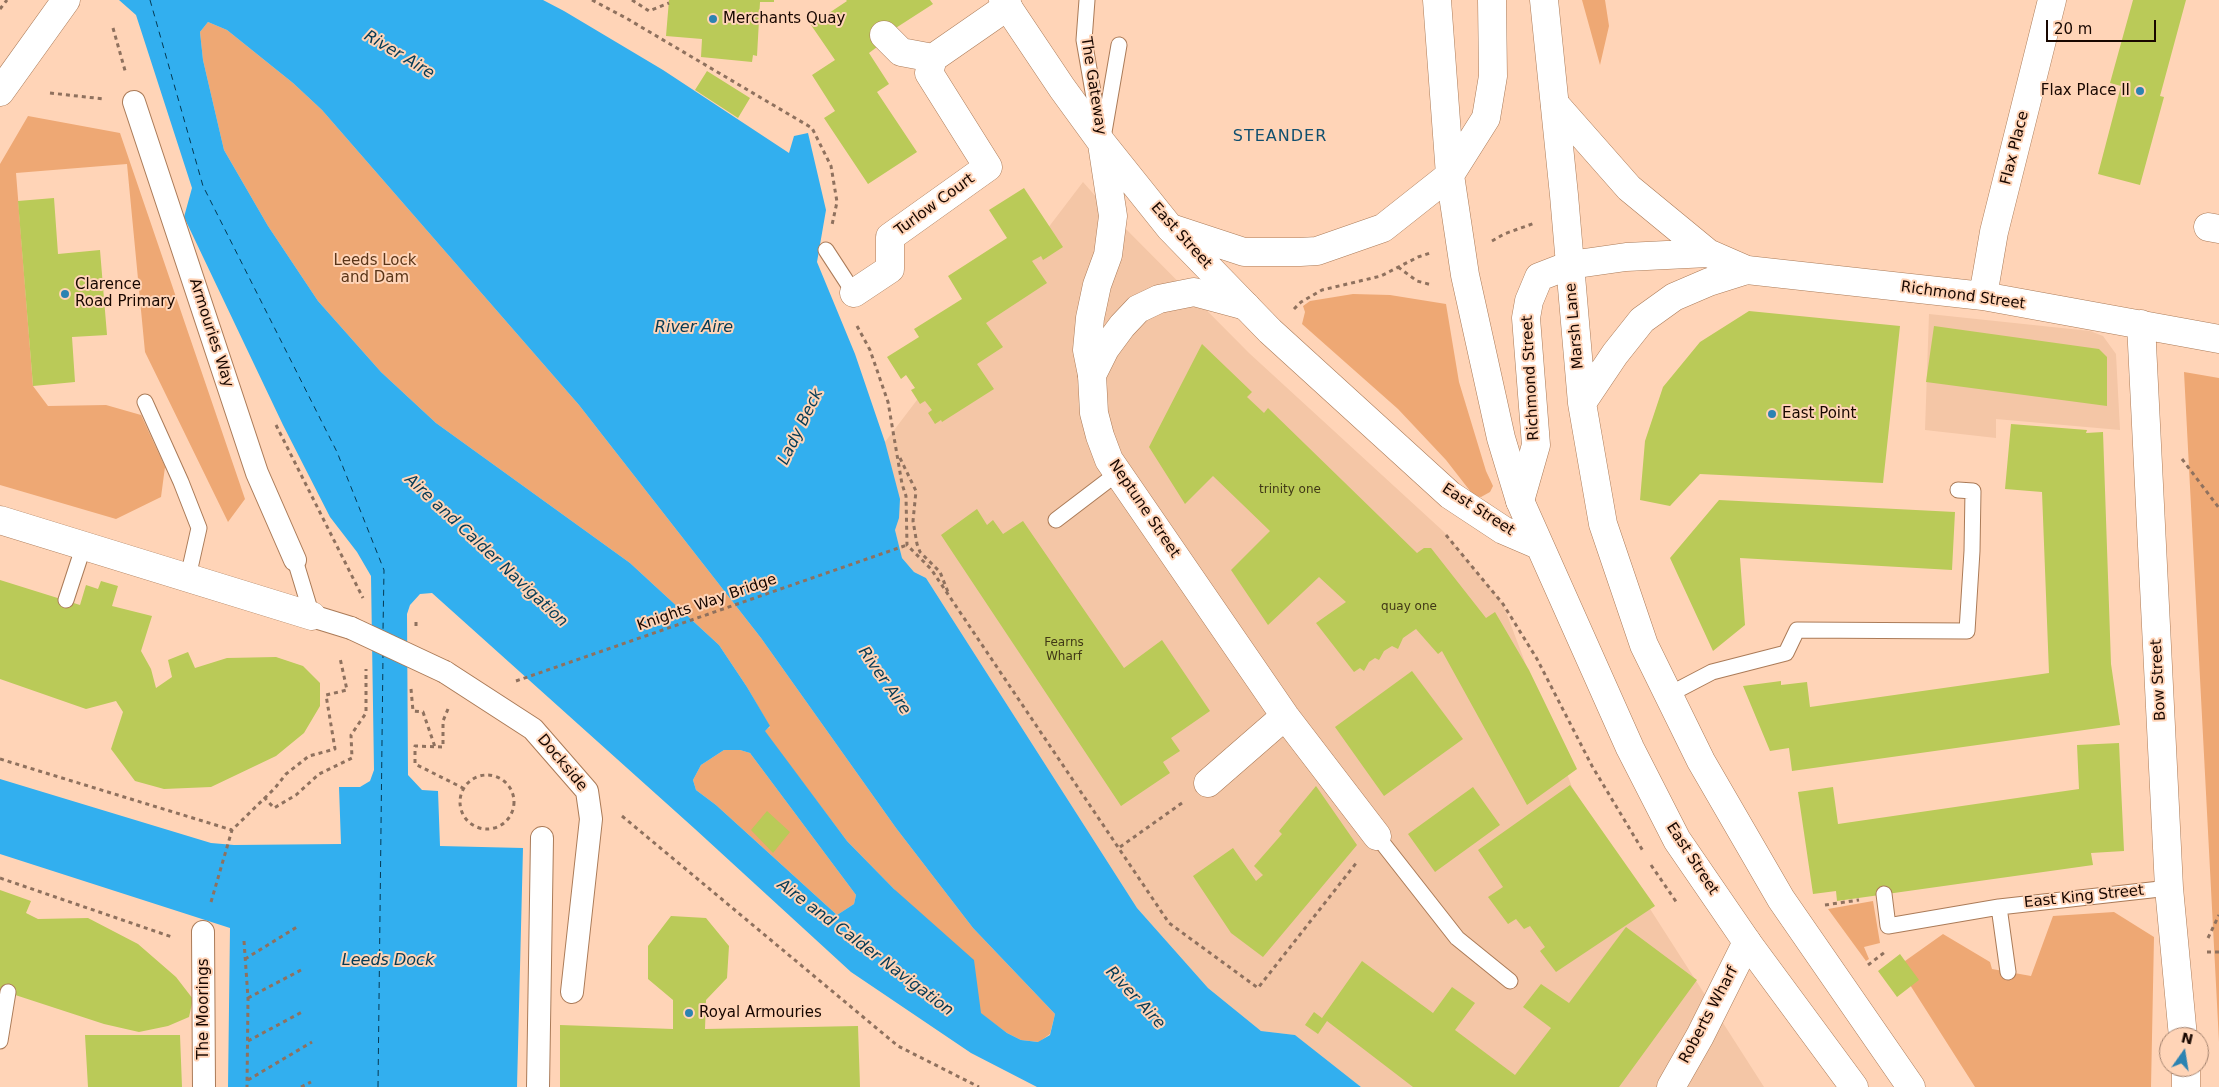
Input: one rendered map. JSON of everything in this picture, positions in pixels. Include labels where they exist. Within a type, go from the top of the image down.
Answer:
[{"type":"main road","points":[[1437,0],[1450,176],[1467,284],[1501,438],[1520,501],[1538,545]]},
{"type":"main road","points":[[1170,228],[1244,252],[1317,251],[1383,228],[1450,176],[1486,118],[1493,76],[1492,0]]},
{"type":"main road","name":"Marsh Lane","points":[[1544,0],[1582,403],[1603,524],[1644,645],[1668,694]]},
{"type":"main road","name":"Flax Place","points":[[1983,296],[1994,232],[2052,0]]},
{"type":"main road","name":"East Street","points":[[1005,3],[1062,88],[1102,143],[1170,228],[1246,306],[1290,350],[1450,495],[1503,530],[1538,545],[1630,748],[1677,840],[1747,942],[1854,1087]]},
{"type":"main road","points":[[884,35],[901,52],[933,58],[1005,3]]},
{"type":"main road","points":[[0,62],[58,10]]},
{"type":"main road","points":[[0,92],[58,10]]},
{"type":"main road","name":"Turlow Court","points":[[854,293],[890,269],[890,237],[988,166],[929,73],[933,58]]},
{"type":"main road","name":"Richmond Street","points":[[1555,104],[1629,188],[1708,253],[1747,270],[1983,296],[2219,339]]},
{"type":"main road","points":[[1092,375],[1087,350],[1090,318],[1097,285],[1108,255],[1113,216],[1102,143]]},
{"type":"main road","name":"Richmond Street","points":[[1520,501],[1536,445],[1526,318],[1529,301],[1538,277],[1570,265],[1626,257],[1708,253]]},
{"type":"main road","points":[[1582,403],[1615,354],[1642,320],[1674,297],[1709,282],[1747,270]]},
{"type":"main road","name":"Neptune Street","points":[[1246,306],[1194,292],[1158,299],[1138,309],[1122,326],[1105,349],[1092,375],[1094,413],[1100,436],[1110,460],[1285,716],[1378,836]]},
{"type":"main road","name":"Bow Street","points":[[2141,324],[2169,888],[2182,1027]]},
{"type":"main road","points":[[0,520],[312,616]]},
{"type":"main road","points":[[1668,694],[1701,761],[1781,898],[1911,1087]]},
{"type":"main road","points":[[1208,783],[1285,716]]},
{"type":"main road","name":"Roberts Wharf","points":[[1670,1087],[1700,1036],[1747,942]]},
{"type":"street","name":"Armouries Way","points":[[134,102],[257,473],[295,560]]},
{"type":"street","name":"Dockside","points":[[312,616],[351,628],[445,672],[533,729],[587,791],[591,819],[572,992]]},
{"type":"street","points":[[538,1087],[542,838]]},
{"type":"street","name":"The Moorings","points":[[203,932],[204,1087]]},
{"type":"lane","name":"The Gateway","points":[[1087,0],[1084,40],[1102,143]]},
{"type":"lane","points":[[1102,143],[1119,45]]},
{"type":"lane","points":[[826,250],[854,293]]},
{"type":"lane","points":[[145,402],[181,482],[199,528],[188,577]]},
{"type":"lane","points":[[1056,520],[1119,472]]},
{"type":"lane","points":[[1668,694],[1712,672],[1786,653],[1797,630],[1967,631],[1972,551],[1973,491],[1958,490]]},
{"type":"lane","points":[[66,600],[84,545]]},
{"type":"lane","points":[[295,560],[312,616]]},
{"type":"lane","points":[[1378,836],[1457,938],[1510,981]]},
{"type":"lane","name":"East King Street","points":[[1888,926],[1999,906],[2169,888]]},
{"type":"lane","points":[[1884,895],[1888,926]]},
{"type":"lane","points":[[1999,906],[2008,972]]},
{"type":"lane","points":[[0,1040],[8,992]]},
{"type":"path","points":[[0,9],[7,0]]},
{"type":"path","points":[[592,0],[626,18],[812,128],[831,166],[838,202],[826,250]]},
{"type":"path","points":[[632,0],[648,11],[669,3]]},
{"type":"path","points":[[50,92],[134,102],[113,28]]},
{"type":"path","points":[[1490,243],[1504,234],[1540,221]]},
{"type":"path","points":[[1305,300],[1322,290],[1382,276],[1418,257],[1431,253]]},
{"type":"path","points":[[856,324],[870,350],[888,402],[902,484],[906,496],[907,545],[931,569],[1120,847],[1169,923],[1258,988],[1378,836]]},
{"type":"path","points":[[272,417],[364,600]]},
{"type":"path","points":[[898,456],[916,491],[913,521],[917,544],[920,552],[934,563],[940,572],[952,602]]},
{"type":"path","points":[[1443,531],[1508,612],[1537,659],[1592,766],[1662,883],[1679,906]]},
{"type":"path","name":"Knights Way Bridge","points":[[513,682],[907,545]]},
{"type":"path","points":[[203,932],[232,830],[275,788],[286,774],[309,756],[335,749],[326,695],[347,690],[339,652]]},
{"type":"path","points":[[264,797],[274,808],[296,795],[319,774],[352,758],[351,735],[366,713],[365,664]]},
{"type":"path","points":[[411,692],[413,711],[423,712],[435,747]]},
{"type":"path","points":[[443,721],[444,747],[414,746],[415,764],[463,788]]},
{"type":"path","points":[[0,760],[232,830]]},
{"type":"path","points":[[477,776],[494,776],[502,779],[513,793],[514,802],[508,820],[501,826],[492,829],[474,827],[466,821],[461,813],[460,796],[463,788],[477,776]]},
{"type":"path","points":[[1120,847],[1208,783]]},
{"type":"path","points":[[587,791],[625,818],[898,1046],[980,1087]]},
{"type":"path","points":[[0,878],[172,937],[190,953],[204,976]]},
{"type":"path","points":[[1781,898],[1824,905],[1884,895]]},
{"type":"path","points":[[2204,945],[2219,915]]},
{"type":"path","points":[[1842,986],[1893,946],[1888,926]]},
{"type":"path","points":[[244,959],[297,927]]},
{"type":"path","points":[[244,941],[248,998],[248,1087]]},
{"type":"path","points":[[248,998],[301,970]]},
{"type":"path","points":[[248,1042],[302,1012]]},
{"type":"path","points":[[248,1080],[312,1042]]},
{"type":"path","points":[[301,1087],[311,1082]]},
{"type":"shaded area","points":[[1083,182],[1113,216],[1249,353],[1443,531],[1503,604],[1572,787],[1764,1087],[1361,1087],[1295,1035],[1261,1031],[1208,988],[1137,908],[926,578],[914,572],[902,558],[895,530],[885,442]]},
{"type":"shaded area","points":[[1929,314],[2090,331],[2103,336],[2116,354],[2120,430],[1996,419],[1996,438],[1925,430]]},
{"type":"green space","points":[[1582,0],[1605,0],[1609,26],[1600,65]]},
{"type":"green space","name":"Leeds Lock and Dam","points":[[208,22],[227,30],[293,83],[322,110],[579,405],[761,638],[896,828],[973,928],[1055,1014],[1050,1034],[1039,1042],[1021,1040],[1007,1033],[980,1013],[978,997],[894,889],[847,841],[764,731],[770,727],[747,687],[719,645],[630,563],[436,423],[381,372],[318,301],[268,226],[224,150],[203,60],[200,32]]},
{"type":"green space","points":[[28,116],[120,133],[245,499],[228,522],[145,352],[127,164],[16,173],[33,386],[48,406],[106,405],[141,415],[165,467],[161,497],[116,519],[0,485],[0,164]]},
{"type":"green space","points":[[1353,294],[1390,295],[1446,304],[1459,382],[1486,471],[1493,486],[1490,492],[1481,497],[1474,496],[1446,460],[1398,409],[1302,324],[1305,312],[1303,306],[1310,301]]},
{"type":"green space","points":[[2184,372],[2219,378],[2219,1042]]},
{"type":"green space","points":[[724,750],[740,750],[750,753],[856,895],[854,904],[837,915],[716,805],[696,790],[693,780],[701,765]]},
{"type":"green space","points":[[1873,901],[1880,943],[1864,947],[1869,959],[1866,961],[1828,909]]},
{"type":"green space","points":[[2114,912],[2154,937],[2151,1087],[1975,1087],[1898,966],[1943,934],[1990,962],[1992,969],[2031,976],[2053,916]]},
{"type":"water","points":[[119,0],[543,0],[663,70],[789,153],[794,136],[808,133],[826,210],[817,262],[855,354],[885,442],[900,499],[899,518],[895,530],[902,558],[914,572],[926,578],[1137,908],[1208,988],[1261,1031],[1295,1035],[1361,1087],[1037,1087],[971,1053],[851,972],[432,593],[420,594],[410,605],[407,614],[408,775],[422,790],[438,791],[440,846],[523,848],[517,1087],[228,1087],[230,928],[0,854],[0,779],[211,843],[234,845],[341,844],[339,787],[360,787],[370,781],[374,770],[371,576],[357,552],[330,517],[283,425],[184,217],[192,188],[136,15]],"holes":[[[208,22],[227,30],[293,83],[322,110],[579,405],[761,638],[896,828],[973,928],[1055,1014],[1050,1035],[1038,1042],[1021,1040],[1007,1033],[981,1013],[974,960],[894,889],[847,841],[765,731],[770,726],[719,645],[630,563],[436,423],[381,372],[318,301],[268,226],[224,150],[203,60],[200,32]],[[724,750],[740,750],[750,753],[856,895],[854,904],[837,915],[716,805],[696,790],[693,780],[701,765]]]},
{"type":"building","name":"Merchants Quay","points":[[669,0],[774,0],[774,2],[760,2],[757,56],[753,55],[752,62],[701,57],[702,39],[666,36]]},
{"type":"building","points":[[846,0],[930,0],[933,4],[874,42],[877,47],[869,53],[889,84],[877,92],[917,152],[868,184],[824,118],[835,111],[812,75],[835,60],[811,25]]},
{"type":"building","name":"Flax Place II","points":[[2133,0],[2186,0],[2160,96],[2164,97],[2140,185],[2098,174],[2121,86],[2110,83]]},
{"type":"building","points":[[707,71],[750,98],[738,118],[695,90]]},
{"type":"building","points":[[1024,188],[1063,247],[1043,260],[1041,256],[1032,261],[1047,283],[986,323],[1003,347],[977,364],[994,389],[942,422],[941,420],[935,424],[928,413],[932,410],[925,401],[920,404],[911,390],[915,388],[906,375],[901,379],[887,357],[919,337],[914,329],[962,299],[948,276],[1007,238],[989,210]]},
{"type":"building","name":"Clarence Road Primary","points":[[54,198],[58,254],[100,250],[107,335],[72,337],[75,382],[33,386],[18,201]]},
{"type":"building","name":"East Point","points":[[1749,311],[1900,326],[1883,483],[1700,474],[1670,506],[1640,500],[1645,441],[1663,387],[1700,342]]},
{"type":"building","points":[[1934,326],[2099,349],[2107,357],[2107,406],[1926,382]]},
{"type":"building","points":[[1202,344],[1252,392],[1247,397],[1264,413],[1268,408],[1417,553],[1424,548],[1431,548],[1486,618],[1495,612],[1529,670],[1577,769],[1527,805],[1442,651],[1438,654],[1416,629],[1403,638],[1398,649],[1392,646],[1384,651],[1379,660],[1375,658],[1369,662],[1364,671],[1360,668],[1354,672],[1316,623],[1346,602],[1319,577],[1268,625],[1231,570],[1270,531],[1213,476],[1185,504],[1149,447]]},
{"type":"building","points":[[2011,424],[2087,430],[2086,433],[2103,432],[2111,664],[2120,725],[1792,771],[1789,748],[1770,751],[1743,686],[1781,681],[1781,685],[1807,682],[1810,707],[2049,673],[2042,492],[2005,489]]},
{"type":"building","points":[[1719,500],[1955,512],[1952,570],[1740,558],[1745,625],[1713,651],[1670,558]]},
{"type":"building","points":[[977,509],[987,525],[993,520],[1003,534],[1023,521],[1124,668],[1162,640],[1210,711],[1171,738],[1180,751],[1163,762],[1170,773],[1121,806],[941,535]]},
{"type":"building","points":[[0,580],[80,605],[86,585],[98,589],[101,581],[118,586],[112,606],[152,616],[141,651],[151,669],[156,688],[172,677],[168,660],[188,652],[195,668],[227,658],[276,657],[303,666],[320,683],[320,706],[304,733],[276,756],[211,787],[164,789],[135,781],[111,749],[123,712],[116,701],[86,709],[0,679]]},
{"type":"building","points":[[1412,671],[1463,739],[1384,796],[1335,727]]},
{"type":"building","points":[[2119,743],[2124,851],[2091,853],[2093,865],[1837,901],[1836,891],[1813,894],[1798,792],[1833,787],[1838,824],[2079,789],[2077,745]]},
{"type":"building","points":[[1570,785],[1655,906],[1556,972],[1540,951],[1545,947],[1530,926],[1524,929],[1516,919],[1508,924],[1488,897],[1503,887],[1478,850]]},
{"type":"building","points":[[1316,786],[1357,845],[1263,957],[1231,933],[1193,876],[1233,848],[1256,881],[1263,875],[1254,866],[1282,834],[1279,831]]},
{"type":"building","points":[[1473,787],[1500,825],[1435,872],[1408,834]]},
{"type":"building","points":[[767,811],[790,832],[773,853],[751,830]]},
{"type":"building","points":[[0,890],[31,901],[26,913],[38,919],[88,918],[138,944],[176,977],[193,999],[189,1017],[168,1026],[139,1032],[104,1024],[0,990]]},
{"type":"building","name":"Royal Armouries","points":[[671,916],[706,918],[729,946],[727,978],[706,1000],[705,1029],[858,1026],[860,1087],[560,1087],[560,1025],[673,1029],[673,1000],[648,979],[648,946]]},
{"type":"building","points":[[1626,927],[1697,980],[1619,1087],[1413,1087],[1327,1021],[1318,1034],[1305,1025],[1314,1012],[1322,1018],[1362,961],[1433,1013],[1452,987],[1475,1003],[1455,1030],[1515,1075],[1551,1028],[1523,1007],[1541,984],[1569,1003]]},
{"type":"building","points":[[1900,954],[1919,980],[1897,997],[1878,971]]},
{"type":"building","points":[[85,1035],[180,1035],[182,1087],[88,1087]]},
{"type":"ferry route","points":[[150,0],[203,186],[337,452],[384,570],[383,631]]},
{"type":"ferry route","points":[[378,1087],[383,655]]},
{"type":"place","name":"Merchants Quay","points":[[713,19]]},
{"type":"place","name":"Flax Place II","points":[[2140,91]]},
{"type":"place","name":"Clarence Road Primary","points":[[65,294]]},
{"type":"place","name":"East Point","points":[[1772,414]]},
{"type":"place","name":"Royal Armouries","points":[[689,1013]]},
{"type":"district","name":"STEANDER","points":[[1280,137]]},
{"type":"water label","name":"River Aire","points":[[399,55]]},
{"type":"water label","name":"River Aire","points":[[694,328]]},
{"type":"water label","name":"Lady Beck","points":[[801,427]]},
{"type":"water label","name":"Aire and Calder Navigation","points":[[486,551]]},
{"type":"water label","name":"River Aire","points":[[884,681]]},
{"type":"water label","name":"Aire and Calder Navigation","points":[[865,948]]},
{"type":"water label","name":"Leeds Dock","points":[[388,961]]},
{"type":"water label","name":"River Aire","points":[[1135,998]]}]
